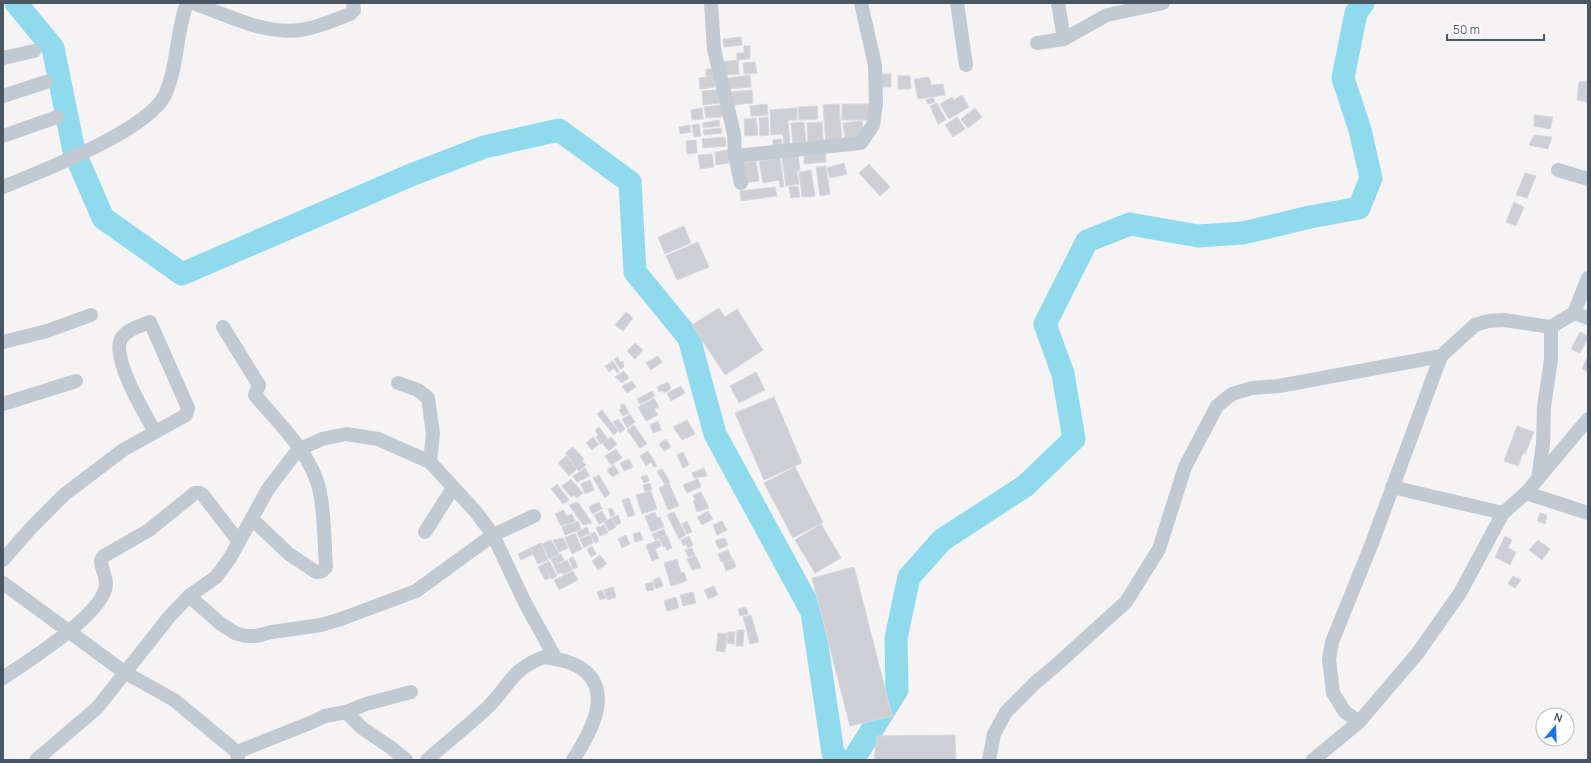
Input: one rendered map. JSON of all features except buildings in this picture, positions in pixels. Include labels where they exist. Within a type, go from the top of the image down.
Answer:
[{"type":"street","points":[[3,187],[62,163],[136,124],[158,106],[165,93],[175,58],[182,16],[187,3]]},
{"type":"street","points":[[193,3],[256,26],[280,31],[301,30],[350,14],[354,10],[354,3]]},
{"type":"street","points":[[711,3],[714,49],[734,134],[735,156],[741,183]]},
{"type":"street","points":[[735,156],[861,143],[873,125],[876,102],[875,65],[861,3]]},
{"type":"street","points":[[957,3],[966,65]]},
{"type":"street","points":[[1058,3],[1064,39]]},
{"type":"street","points":[[1037,43],[1064,39],[1107,16],[1163,3]]},
{"type":"street","points":[[3,58],[34,51]]},
{"type":"street","points":[[3,96],[46,82]]},
{"type":"street","points":[[3,136],[57,117]]},
{"type":"street","points":[[1558,170],[1588,179]]},
{"type":"street","points":[[1360,722],[1345,712],[1336,701],[1333,693],[1329,659],[1332,642],[1372,543],[1441,356],[1475,325],[1488,320],[1504,320],[1551,327],[1574,313],[1588,278]]},
{"type":"street","points":[[1574,313],[1588,318]]},
{"type":"street","points":[[3,342],[47,331],[91,315]]},
{"type":"street","points":[[3,560],[31,528],[65,494],[123,450],[186,415],[188,408],[150,322],[128,331],[121,339],[119,350],[125,375],[155,432]]},
{"type":"street","points":[[223,327],[259,385],[254,395],[300,449],[310,466],[319,487],[326,567],[322,571],[316,572],[289,554],[252,519]]},
{"type":"street","points":[[1538,479],[1543,444],[1544,407],[1551,359],[1551,327]]},
{"type":"street","points":[[989,760],[994,734],[1006,712],[1036,682],[1126,602],[1159,549],[1185,467],[1218,406],[1232,394],[1252,388],[1279,386],[1441,356]]},
{"type":"street","points":[[3,404],[76,381]]},
{"type":"street","points":[[398,383],[418,390],[428,398],[433,434],[430,462]]},
{"type":"street","points":[[1313,760],[1360,722],[1417,654],[1460,593],[1503,513],[1526,493],[1566,448],[1588,419]]},
{"type":"street","points":[[36,760],[97,708],[169,617],[189,596],[216,577],[239,542],[272,484],[300,449],[322,439],[346,434],[378,439],[430,462],[476,512],[493,535],[525,603],[556,659]]},
{"type":"street","points":[[1392,486],[1503,513]]},
{"type":"street","points":[[425,532],[453,488]]},
{"type":"street","points":[[3,678],[69,632],[99,603],[106,584],[100,560],[104,556],[149,530],[195,493],[200,493],[203,495],[239,542]]},
{"type":"street","points":[[1526,493],[1588,513]]},
{"type":"street","points":[[189,596],[221,624],[235,633],[246,636],[256,636],[321,625],[416,591],[493,535],[534,516]]},
{"type":"street","points":[[3,583],[124,672],[174,700],[237,756],[325,716],[346,712],[366,704],[411,692]]},
{"type":"street","points":[[427,760],[460,734],[492,702],[520,668],[544,657],[574,664],[587,673],[598,695],[598,710],[590,730],[573,760]]},
{"type":"street","points":[[346,712],[389,753],[406,760]]},
{"type":"waterway","points":[[16,3],[53,48],[74,151],[103,218],[182,274],[411,175],[484,147],[559,130],[630,182],[635,272],[689,338],[715,434],[812,612],[833,753],[838,760]]},
{"type":"waterway","points":[[853,760],[897,690],[896,638],[909,577],[942,540],[1025,486],[1074,439],[1063,374],[1045,324],[1087,241],[1130,224],[1198,236],[1243,233],[1310,217],[1359,208],[1371,178],[1360,130],[1343,78],[1356,13],[1363,3]]}]
